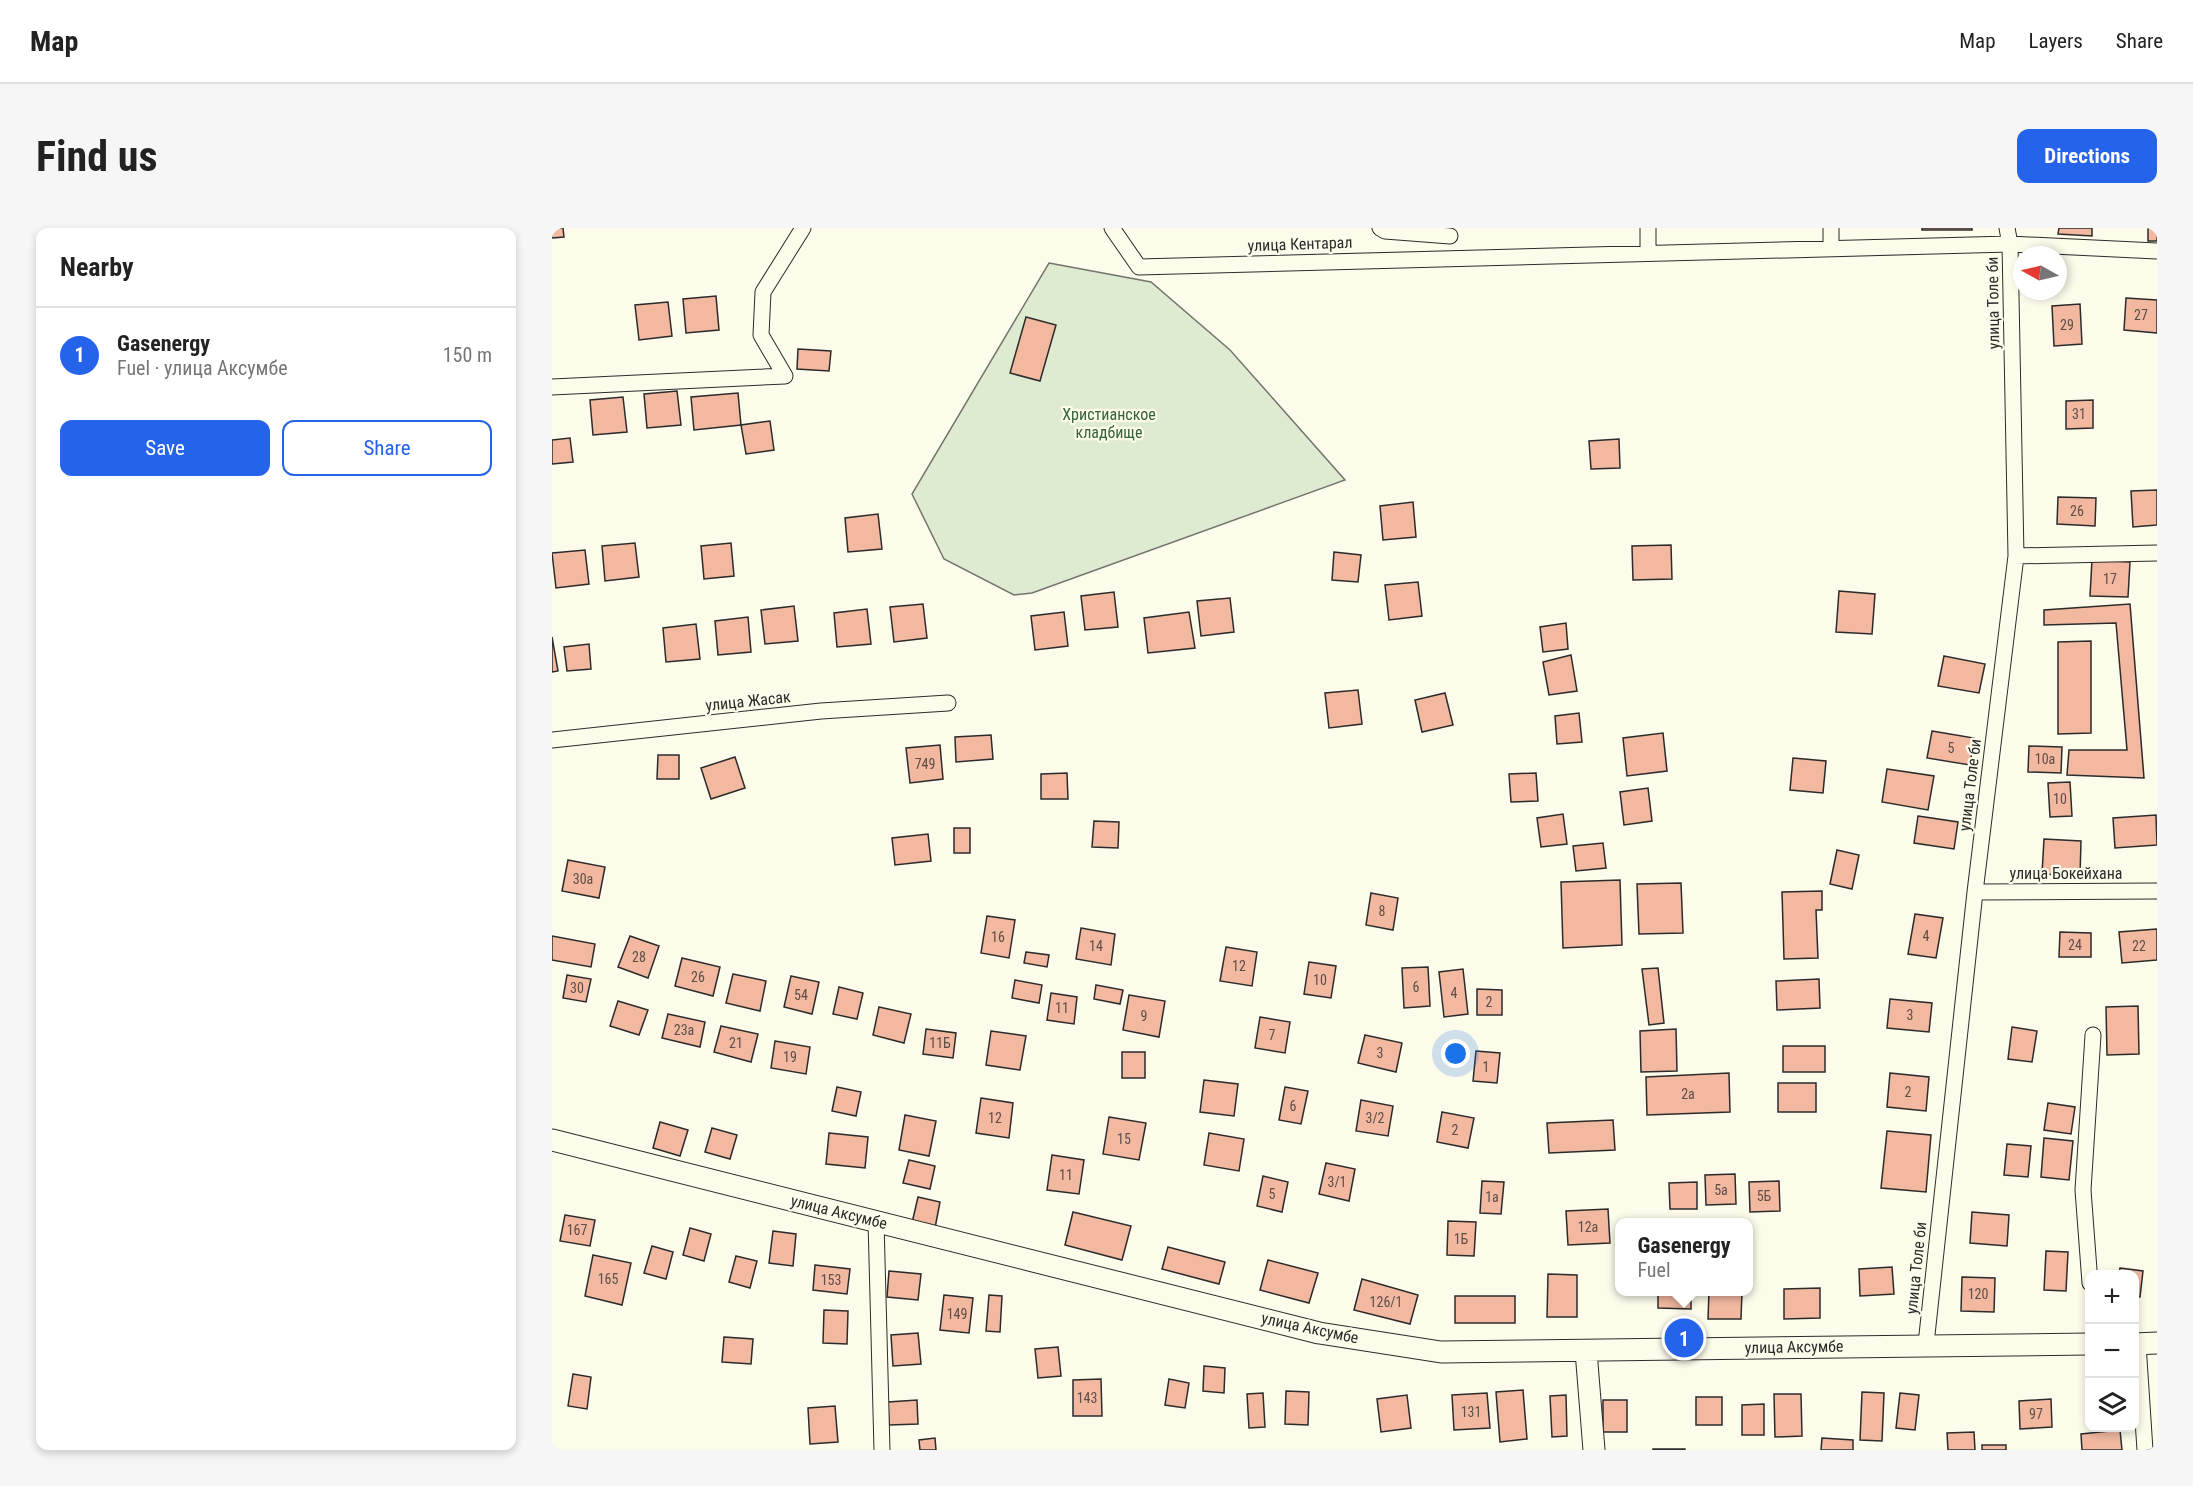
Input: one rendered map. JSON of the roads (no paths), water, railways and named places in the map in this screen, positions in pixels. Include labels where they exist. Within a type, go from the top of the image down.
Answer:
[{"type":"main road","name":"улица Аксумбе","points":[[552,1140],[1319,1333],[1441,1352],[1926,1344],[2085,1344]]},
{"type":"main road","points":[[1586,1351],[1594,1450]]},
{"type":"street","points":[[552,387],[785,376],[761,335],[763,292],[803,228]]},
{"type":"street","name":"улица Кентарал","points":[[1112,228],[1139,267],[2010,244],[2157,251]]},
{"type":"street","points":[[1380,228],[1386,231],[1450,232],[1450,258]]},
{"type":"street","points":[[1648,228],[1648,253]]},
{"type":"street","points":[[1831,228],[1831,248]]},
{"type":"street","name":"улица Толе би","points":[[1926,1344],[1975,892],[2016,556],[2010,244],[2007,228]]},
{"type":"street","points":[[2016,556],[2157,553]]},
{"type":"street","name":"улица Жасак","points":[[552,740],[821,711],[948,703]]},
{"type":"street","name":"улица Бокейхана","points":[[1975,892],[2157,891]]},
{"type":"street","points":[[2089,1270],[2083,1190],[2093,1035]]},
{"type":"street","points":[[876,1221],[882,1450]]},
{"type":"street","points":[[2143,1344],[2145,1450]]},
{"type":"place","name":"Gasenergy","points":[[1684,1338]]},
{"type":"park label","name":"Христианское кладбище","points":[[1109,423]]}]
